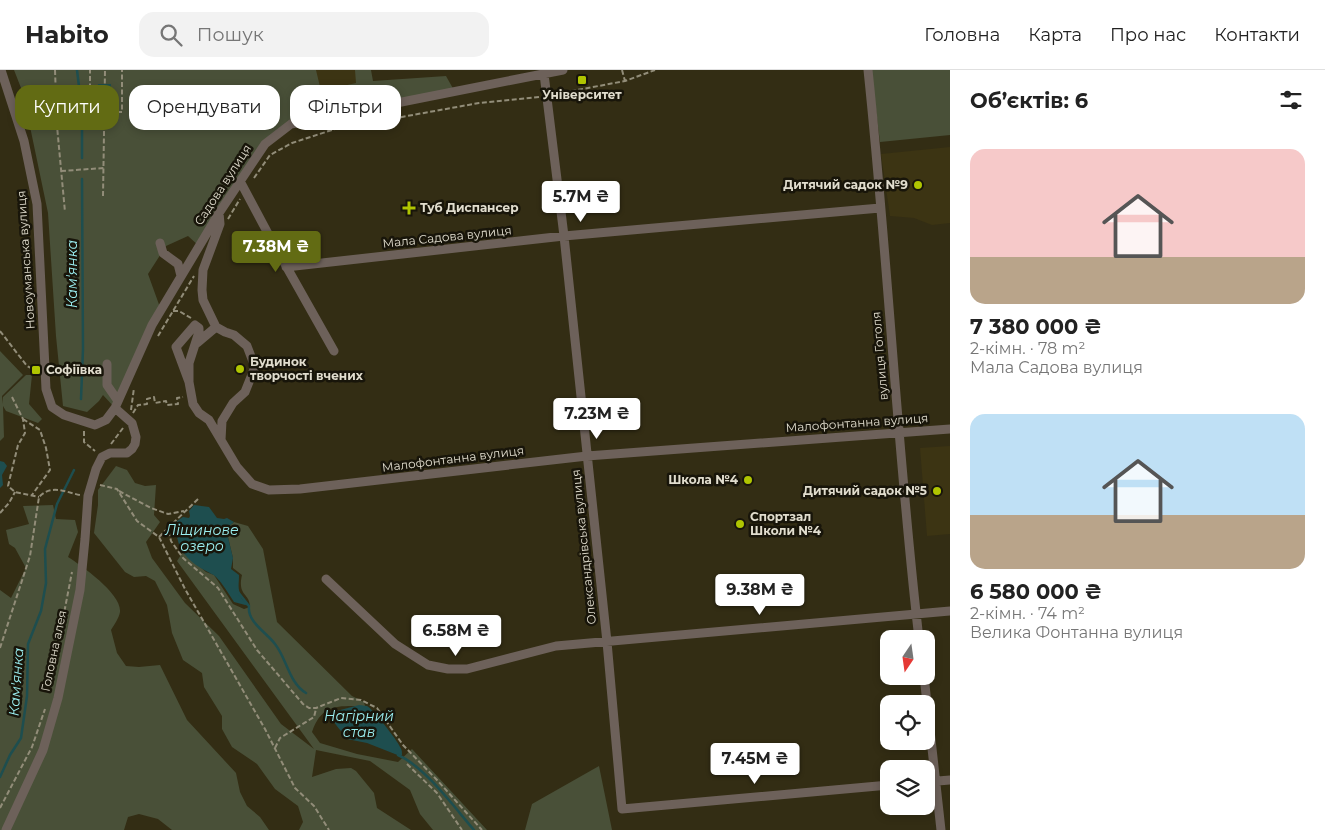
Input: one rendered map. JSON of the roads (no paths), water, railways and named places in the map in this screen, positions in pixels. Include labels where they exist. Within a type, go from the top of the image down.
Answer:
[{"type":"street","name":"Новоуманська вулиця","points":[[1,70],[24,141],[37,204],[37,269],[46,389],[52,407],[64,415]]},
{"type":"street","name":"Садова вулиця","points":[[64,415],[95,425],[106,420],[117,404],[152,325],[219,213],[264,144],[291,124],[563,70]]},
{"type":"street","name":"вулиця Гоголя","points":[[868,70],[918,630]]},
{"type":"street","name":"Олександрівська вулиця","points":[[544,74],[545,96],[564,236],[607,642],[622,809],[880,787]]},
{"type":"street","points":[[240,182],[334,351]]},
{"type":"street","name":"Мала Садова вулиця","points":[[286,267],[564,236],[880,208]]},
{"type":"street","points":[[219,213],[220,224],[202,270],[203,300],[216,327],[234,335],[247,346],[255,367],[245,392],[233,403],[222,421],[221,440]]},
{"type":"street","points":[[160,243],[163,253],[178,264],[181,276]]},
{"type":"street","points":[[193,325],[198,326],[199,330],[188,368],[189,382],[176,347],[193,325]]},
{"type":"street","points":[[195,345],[202,337],[216,327]]},
{"type":"street","points":[[107,364],[107,385],[117,404]]},
{"type":"street","name":"Малофонтанна вулиця","points":[[189,382],[192,404],[199,414],[209,420],[237,467],[252,484],[269,490],[300,490],[587,456],[950,429]]},
{"type":"street","name":"Головна алея","points":[[6,830],[43,750],[58,698],[80,590],[88,496],[96,469],[102,457],[110,453],[127,453],[132,448],[136,437],[132,423],[117,404]]},
{"type":"street","points":[[326,579],[395,644],[428,665],[448,669],[467,668],[556,646],[950,611]]},
{"type":"street","points":[[925,685],[941,830]]},
{"type":"street","points":[[936,781],[950,780]]},
{"type":"water","points":[[0,461],[4,462],[7,466],[2,475],[3,485],[0,488]]},
{"type":"water","name":"Ліщинове озеро","points":[[194,505],[209,507],[217,518],[227,518],[234,522],[226,529],[233,558],[231,569],[239,575],[240,595],[249,606],[234,602],[214,575],[192,562],[182,550],[177,537],[177,521],[183,517],[189,518],[189,511]]},
{"type":"water","name":"Нагірний став","points":[[359,705],[367,706],[379,718],[402,750],[402,755],[400,756],[367,743],[347,739],[329,713]]},
{"type":"waterway","name":"Кам'янка","points":[[77,70],[82,111],[82,158]]},
{"type":"waterway","name":"Кам'янка","points":[[81,399],[83,349],[82,179]]},
{"type":"waterway","name":"Кам'янка","points":[[0,777],[10,755],[21,738],[27,696],[28,644],[41,611],[46,583],[45,549],[57,504],[74,470]]},
{"type":"waterway","points":[[238,592],[249,606],[249,612],[254,622],[275,644],[292,677],[300,689],[306,693]]},
{"type":"waterway","points":[[398,755],[429,778],[474,830]]},
{"type":"place","name":"Університет","points":[[582,80]]},
{"type":"place","name":"Дитячий садок №9","points":[[918,185]]},
{"type":"place","name":"Туб Диспансер","points":[[409,208]]},
{"type":"place","name":"Будинок творчості вчених","points":[[240,369]]},
{"type":"place","name":"Софіївка","points":[[36,370]]},
{"type":"place","name":"Школа №4","points":[[748,480]]},
{"type":"place","name":"Дитячий садок №5","points":[[937,491]]},
{"type":"place","name":"Спортзал Школи №4","points":[[740,524]]}]
